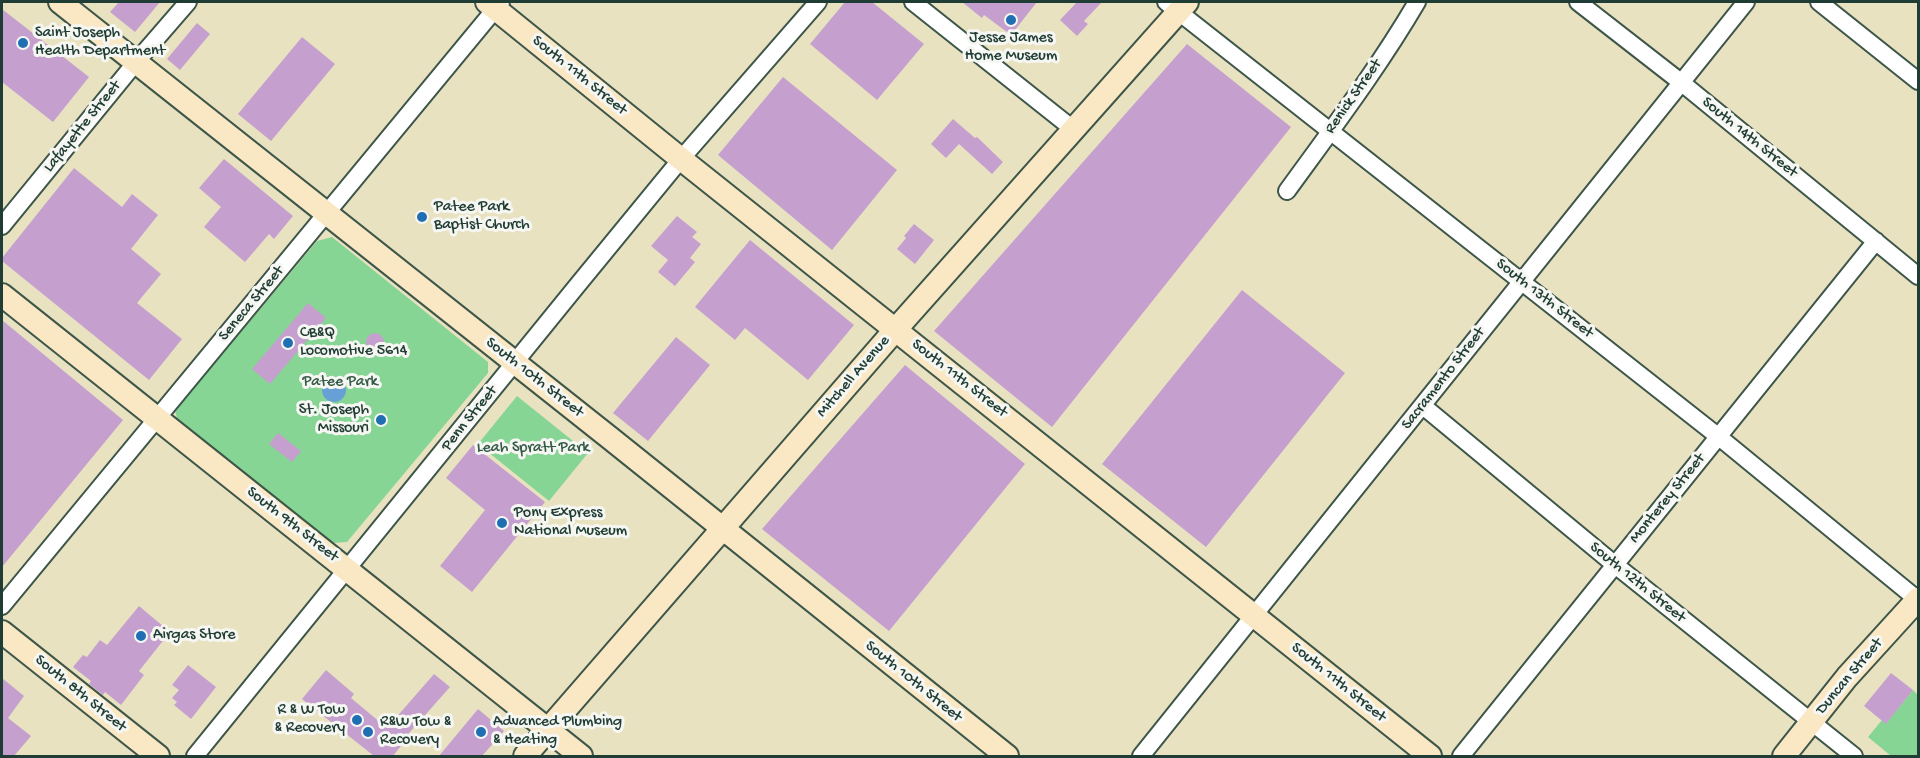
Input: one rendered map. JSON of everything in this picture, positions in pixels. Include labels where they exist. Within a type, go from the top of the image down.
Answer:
[{"type":"main road","name":"South 10th Street","points":[[60,2],[515,362],[1006,756]]},
{"type":"main road","name":"South 11th Street","points":[[495,4],[681,159],[1430,756]]},
{"type":"main road","name":"Mitchell Avenue","points":[[525,756],[1073,129],[1177,5]]},
{"type":"main road","name":"South 9th Street","points":[[2,295],[581,756]]},
{"type":"main road","name":"Duncan Street","points":[[1784,756],[1847,677],[1918,599]]},
{"type":"main road","name":"South 8th Street","points":[[2,632],[158,756]]},
{"type":"street","name":"Lafayette Street","points":[[2,226],[188,2]]},
{"type":"street","name":"Penn Street","points":[[195,756],[681,159],[818,2]]},
{"type":"street","points":[[913,2],[1073,129]]},
{"type":"street","name":"Renick Street","points":[[1287,190],[1331,130],[1417,2]]},
{"type":"street","name":"South 14th Street","points":[[1578,2],[1682,83],[1918,276]]},
{"type":"street","name":"Sacramento Street","points":[[1141,756],[1746,2]]},
{"type":"street","points":[[1819,2],[1918,81]]},
{"type":"street","name":"Seneca Street","points":[[2,606],[327,213],[495,4]]},
{"type":"street","name":"South 13th Street","points":[[1177,5],[1719,437],[1918,599]]},
{"type":"street","name":"Monterey Street","points":[[1461,756],[1876,241]]},
{"type":"street","name":"South 12th Street","points":[[1423,406],[1614,564],[1854,756]]},
{"type":"green space","name":"Patee Park","points":[[332,237],[488,362],[488,373],[347,542],[333,543],[177,418],[175,411],[317,241]]},
{"type":"green space","name":"Leah Spratt Park","points":[[517,396],[588,453],[549,501],[478,444]]},
{"type":"green space","points":[[1913,690],[1918,695],[1918,756],[1891,756],[1868,737],[1882,720],[1886,723]]},
{"type":"water","points":[[334,378],[339,379],[345,385],[345,395],[339,401],[334,402],[329,401],[323,395],[322,390],[323,385],[329,379]]},
{"type":"building","points":[[119,2],[160,2],[135,32],[110,12]]},
{"type":"building","points":[[845,2],[872,2],[924,44],[877,100],[810,44]]},
{"type":"building","points":[[962,2],[1037,2],[1011,35],[984,15],[982,18]]},
{"type":"building","points":[[1077,2],[1102,2],[1084,21],[1088,24],[1077,36],[1060,20]]},
{"type":"building","name":"Saint Joseph Health Department","points":[[2,9],[89,77],[53,122],[2,82]]},
{"type":"building","points":[[197,23],[210,34],[180,70],[167,59]]},
{"type":"building","points":[[302,37],[335,64],[271,141],[238,114]]},
{"type":"building","points":[[1187,44],[1291,127],[1052,427],[934,331]]},
{"type":"building","points":[[783,77],[897,170],[832,250],[718,155]]},
{"type":"building","points":[[953,119],[975,138],[977,137],[1003,162],[992,174],[959,144],[946,158],[931,144]]},
{"type":"building","points":[[224,159],[293,216],[274,239],[269,234],[245,262],[204,227],[221,207],[199,188]]},
{"type":"building","points":[[74,168],[122,207],[132,194],[158,215],[131,249],[161,274],[137,303],[182,339],[149,380],[2,261],[2,258]]},
{"type":"building","points":[[677,216],[697,232],[692,237],[701,244],[690,258],[695,262],[675,286],[658,272],[668,260],[651,246]]},
{"type":"building","points":[[914,224],[934,240],[915,264],[897,249]]},
{"type":"building","points":[[750,240],[854,325],[808,380],[745,328],[735,340],[695,307]]},
{"type":"building","points":[[1242,290],[1345,373],[1206,547],[1102,464]]},
{"type":"building","points":[[308,303],[326,318],[270,384],[252,369]]},
{"type":"building","points":[[2,320],[123,420],[2,567]]},
{"type":"building","points":[[375,333],[381,336],[384,342],[381,348],[375,351],[369,348],[366,342],[369,336]]},
{"type":"building","points":[[676,337],[710,365],[648,441],[613,413]]},
{"type":"building","points":[[905,365],[1025,464],[889,631],[762,529]]},
{"type":"building","points":[[278,433],[301,451],[292,462],[269,444]]},
{"type":"building","name":"Pony Express National Museum","points":[[473,445],[545,502],[472,592],[440,566],[485,510],[446,478]]},
{"type":"building","points":[[139,606],[170,632],[139,671],[144,675],[121,705],[105,692],[103,695],[89,684],[91,681],[73,667],[83,655],[87,657],[100,640],[107,645]]},
{"type":"building","points":[[188,665],[216,687],[191,719],[174,705],[177,702],[172,698],[179,690],[172,685]]},
{"type":"building","points":[[326,670],[354,694],[351,698],[387,728],[434,674],[450,687],[402,741],[404,742],[393,756],[374,756],[302,699]]},
{"type":"building","points":[[1891,673],[1913,690],[1886,724],[1864,706]]},
{"type":"building","points":[[2,678],[24,696],[8,718],[31,736],[14,756],[2,756]]},
{"type":"building","name":"Advanced Plumbing & Heating","points":[[478,709],[504,731],[482,756],[439,756]]},
{"type":"place","name":"Jesse James Home Museum","points":[[1011,20]]},
{"type":"place","name":"Saint Joseph Health Department","points":[[23,43]]},
{"type":"place","name":"Patee Park Baptist Church","points":[[422,217]]},
{"type":"place","name":"CB&Q Locomotive 5614","points":[[288,343]]},
{"type":"place","name":"St. Joseph Missouri","points":[[381,420]]},
{"type":"place","name":"Pony Express National Museum","points":[[502,523]]},
{"type":"place","name":"Airgas Store","points":[[141,636]]},
{"type":"place","name":"R & W Tow & Recovery","points":[[357,720]]},
{"type":"place","name":"R&W Tow & Recovery","points":[[368,732]]},
{"type":"place","name":"Advanced Plumbing & Heating","points":[[481,732]]}]
